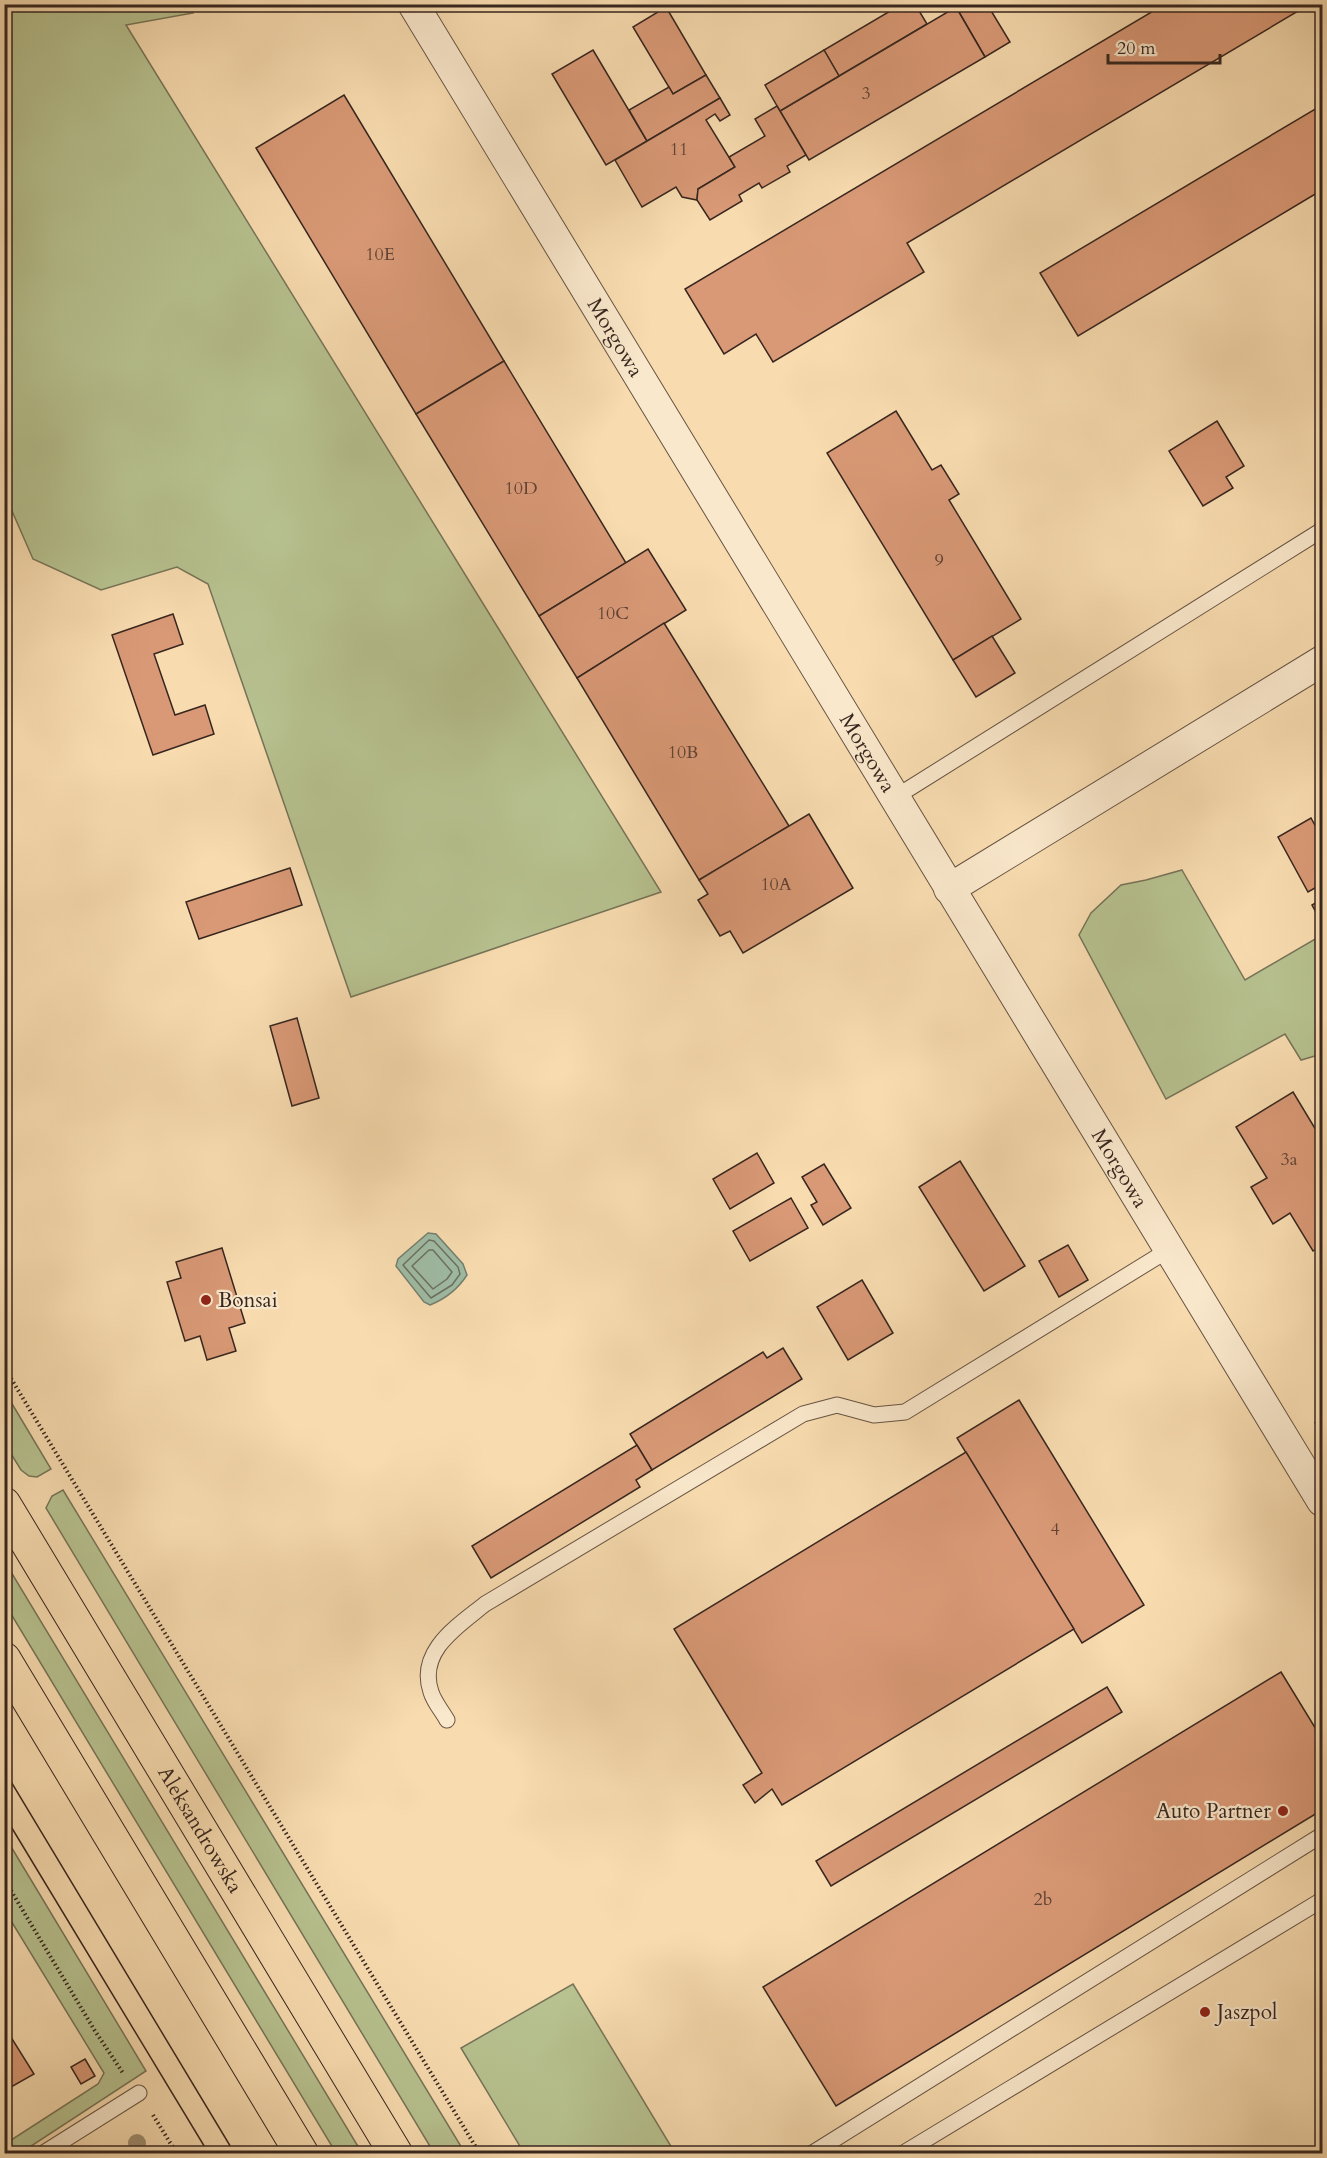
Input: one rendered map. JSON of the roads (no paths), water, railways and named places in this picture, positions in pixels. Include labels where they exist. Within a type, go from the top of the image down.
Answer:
[{"type":"main road","name":"Aleksandrowska","points":[[4,1504],[396,2154]]},
{"type":"main road","points":[[4,1659],[302,2154]]},
{"type":"street","name":"Morgowa","points":[[413,4],[1323,1501]]},
{"type":"street","points":[[950,889],[1323,660]]},
{"type":"lane","points":[[894,798],[1323,530]]},
{"type":"lane","points":[[447,1720],[431,1693],[427,1671],[435,1651],[451,1633],[485,1604],[803,1414],[837,1405],[874,1415],[905,1412],[1170,1250]]},
{"type":"lane","points":[[811,2154],[1323,1835]]},
{"type":"lane","points":[[902,2154],[1323,1900]]},
{"type":"lane","points":[[42,2154],[139,2093]]},
{"type":"water","points":[[428,1233],[436,1234],[463,1264],[467,1275],[451,1293],[430,1305],[424,1302],[396,1266],[398,1259]]},
{"type":"tram line","points":[[4,1770],[235,2154]]},
{"type":"tram line","points":[[4,1815],[209,2154]]},
{"type":"place","name":"Bonsai","points":[[206,1300]]},
{"type":"place","name":"Auto Partner","points":[[1283,1811]]},
{"type":"place","name":"Jaszpol","points":[[1205,2012]]}]
